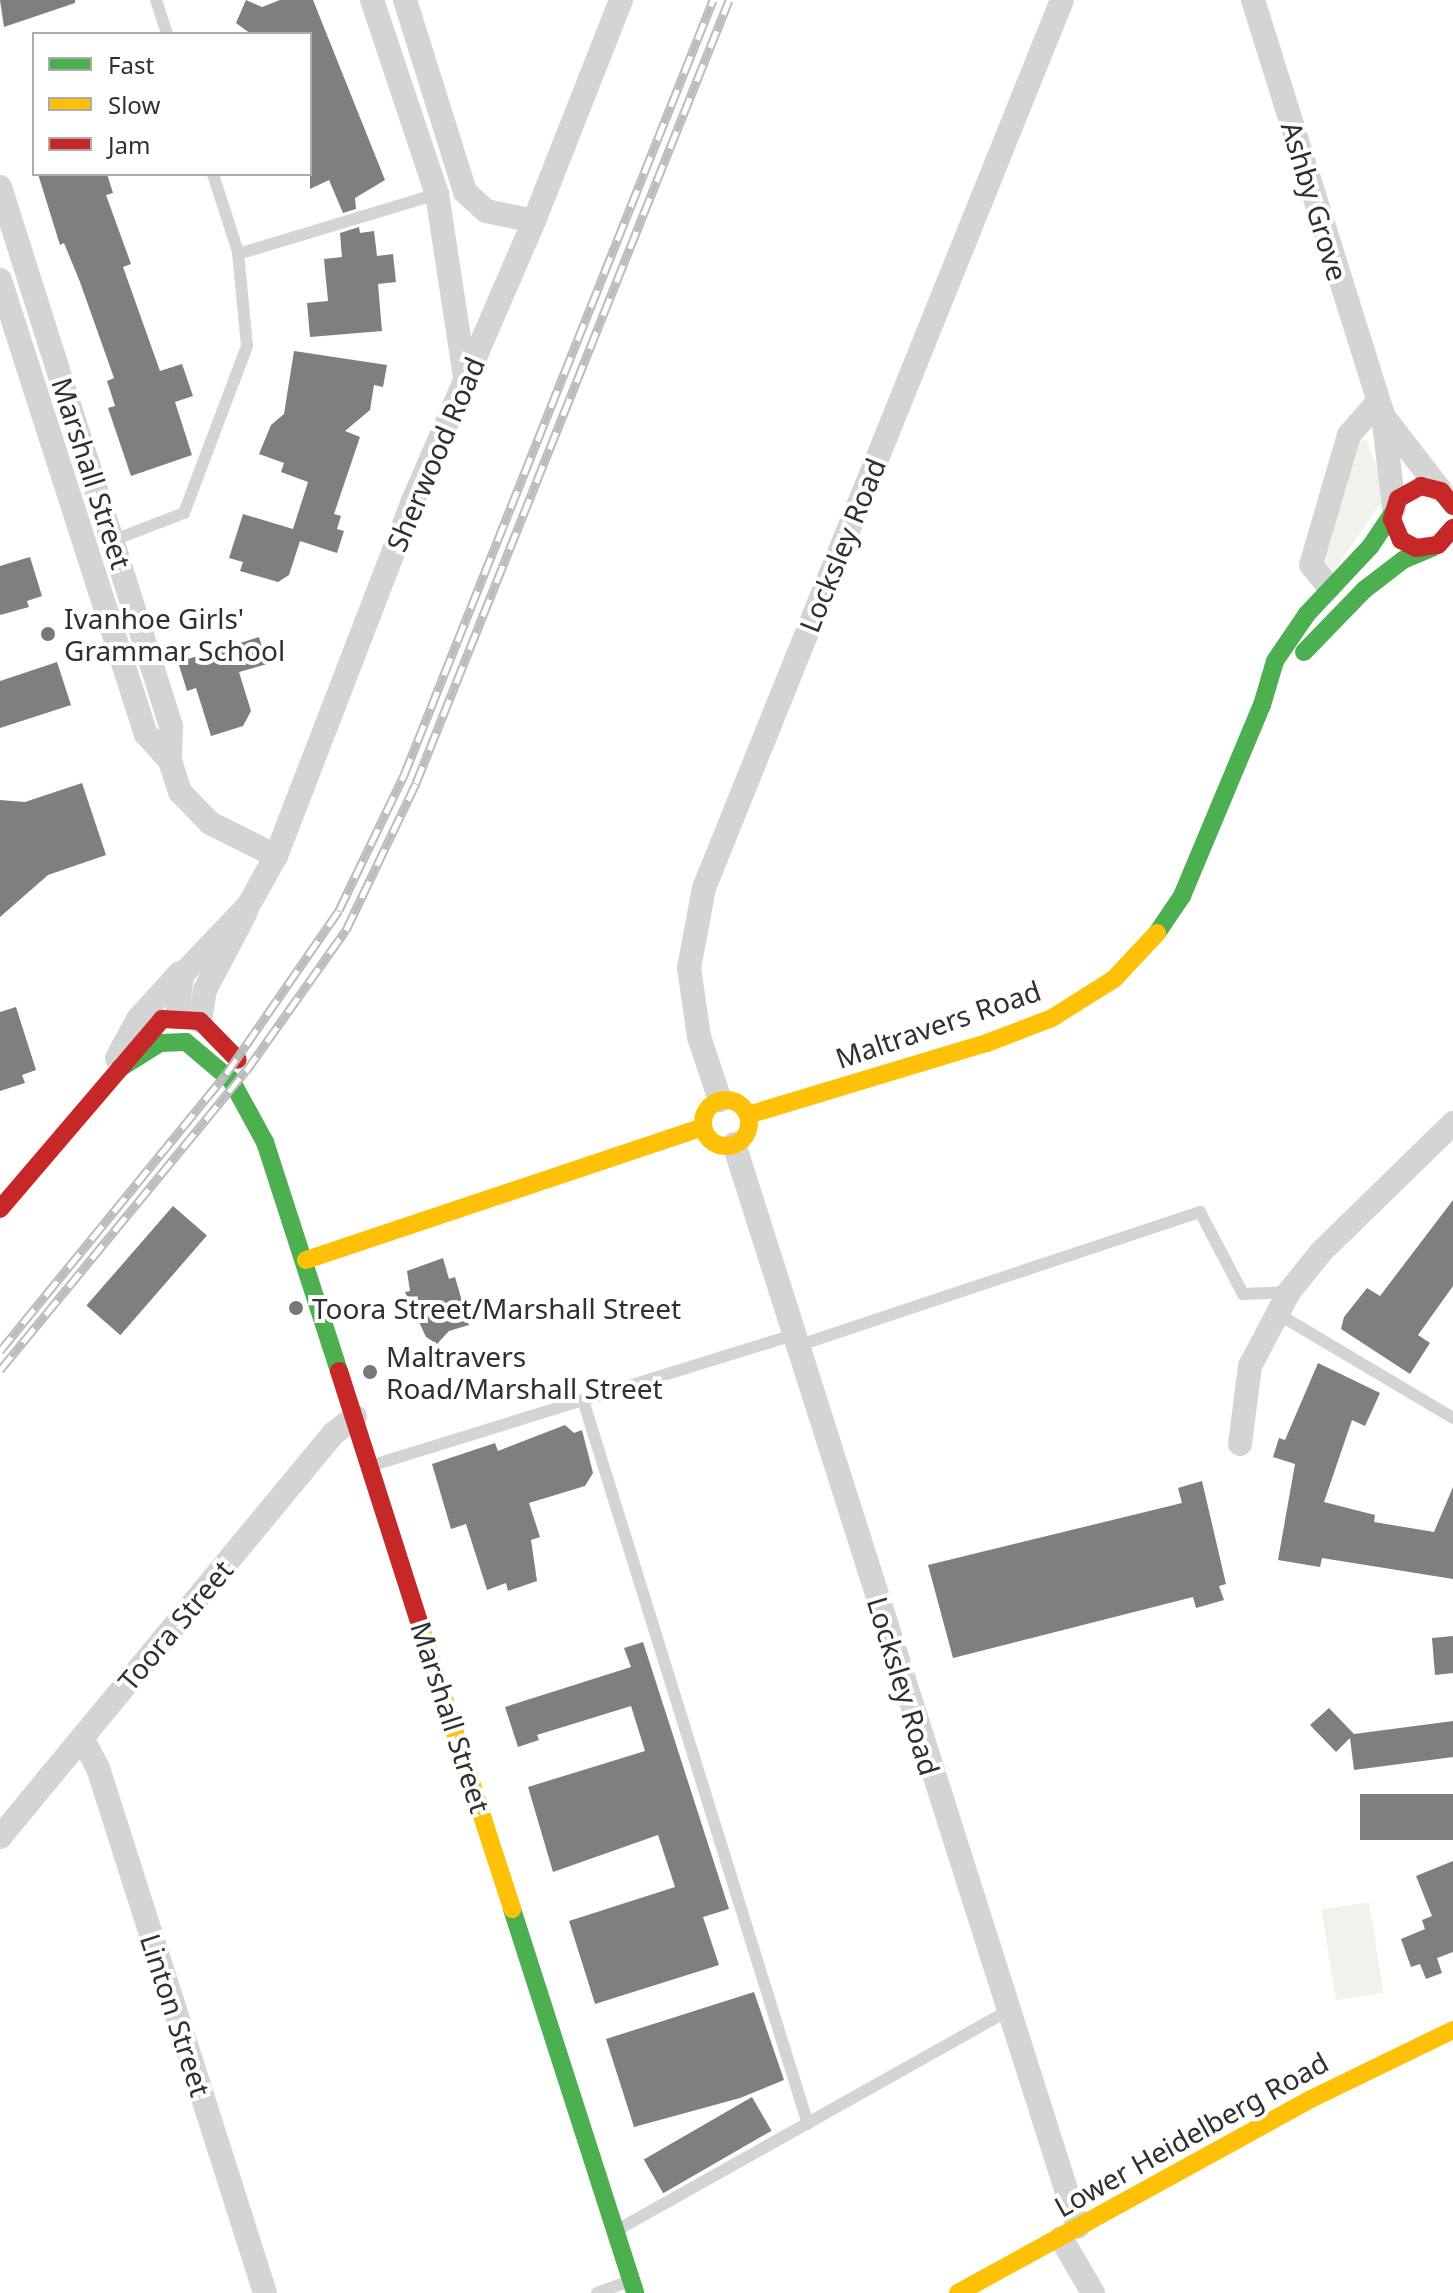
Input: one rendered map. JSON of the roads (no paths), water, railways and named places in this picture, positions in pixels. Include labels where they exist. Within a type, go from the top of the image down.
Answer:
[{"type":"street","points":[[372,0],[437,194],[466,383]]},
{"type":"street","points":[[405,0],[465,192],[486,211],[534,221]]},
{"type":"street","name":"Sherwood Road","points":[[189,1019],[234,942],[248,906],[276,856],[412,503],[534,221],[621,0]]},
{"type":"street","name":"Locksley Road","points":[[720,1100],[699,1037],[689,968],[704,888],[1062,0]]},
{"type":"street","name":"Ashby Grove","points":[[1253,0],[1381,409],[1393,511]]},
{"type":"street","name":"Marshall Street","points":[[0,187],[171,726],[170,761]]},
{"type":"street","name":"Marshall Street","points":[[0,280],[146,734],[170,761],[191,808],[217,828],[276,856]]},
{"type":"street","points":[[1329,587],[1311,565],[1349,435],[1381,409]]},
{"type":"street","name":"Ashby Grove","points":[[1381,409],[1447,496]]},
{"type":"street","points":[[1447,496],[1410,489],[1393,511],[1401,540],[1416,548],[1447,536]]},
{"type":"street","name":"Maltravers Road","points":[[748,1115],[987,1043],[1052,1018],[1114,979],[1149,945],[1182,896],[1262,705],[1275,661],[1329,587],[1370,547],[1393,511]]},
{"type":"street","name":"Maltravers Road","points":[[1262,705],[1331,620],[1403,560],[1447,536]]},
{"type":"street","name":"Sherwood Road","points":[[189,1019],[180,978],[199,954],[248,906]]},
{"type":"street","points":[[112,1077],[138,1019],[199,954]]},
{"type":"street","points":[[0,1209],[156,1024],[189,1019],[182,1040],[148,1048],[112,1077]]},
{"type":"street","name":"Marshall Street","points":[[189,1019],[223,1041],[261,1093],[266,1108],[265,1142]]},
{"type":"street","name":"Marshall Street","points":[[182,1040],[226,1074],[265,1142],[306,1260],[634,2287]]},
{"type":"street","points":[[720,1100],[737,1102],[748,1115],[745,1136],[734,1144],[718,1145],[703,1127],[704,1114],[720,1100]]},
{"type":"street","points":[[1240,1444],[1250,1366],[1289,1292],[1321,1252],[1453,1123]]},
{"type":"street","points":[[306,1260],[703,1127]]},
{"type":"street","name":"Locksley Road","points":[[734,1144],[1007,2011],[1070,2232],[1093,2293]]},
{"type":"street","name":"Toora Street","points":[[0,1837],[333,1434],[355,1417]]},
{"type":"street","name":"Linton Street","points":[[82,1738],[98,1768],[265,2293]]},
{"type":"street","name":"Lower Heidelberg Road","points":[[958,2293],[1345,2081],[1451,2034]]},
{"type":"lane","points":[[156,0],[166,32]]},
{"type":"lane","points":[[114,540],[184,513],[247,346],[238,254],[214,176]]},
{"type":"lane","points":[[238,254],[437,194]]},
{"type":"lane","points":[[370,1466],[583,1400],[796,1341],[1200,1212],[1243,1294],[1289,1292]]},
{"type":"lane","points":[[1278,1314],[1453,1418]]},
{"type":"lane","points":[[583,1400],[808,2124]]},
{"type":"lane","points":[[616,2231],[1007,2011]]},
{"type":"lane","points":[[597,2293],[634,2287]]},
{"type":"railway","points":[[0,1351],[226,1074],[339,910],[404,775],[713,0]]},
{"type":"railway","points":[[0,1370],[246,1071],[346,930],[416,783],[729,0]]},
{"type":"place","name":"Ivanhoe Girls' Grammar School","points":[[48,634]]},
{"type":"place","name":"Toora Street/Marshall Street","points":[[296,1308]]},
{"type":"place","name":"Maltravers Road/Marshall Street","points":[[370,1372]]}]
